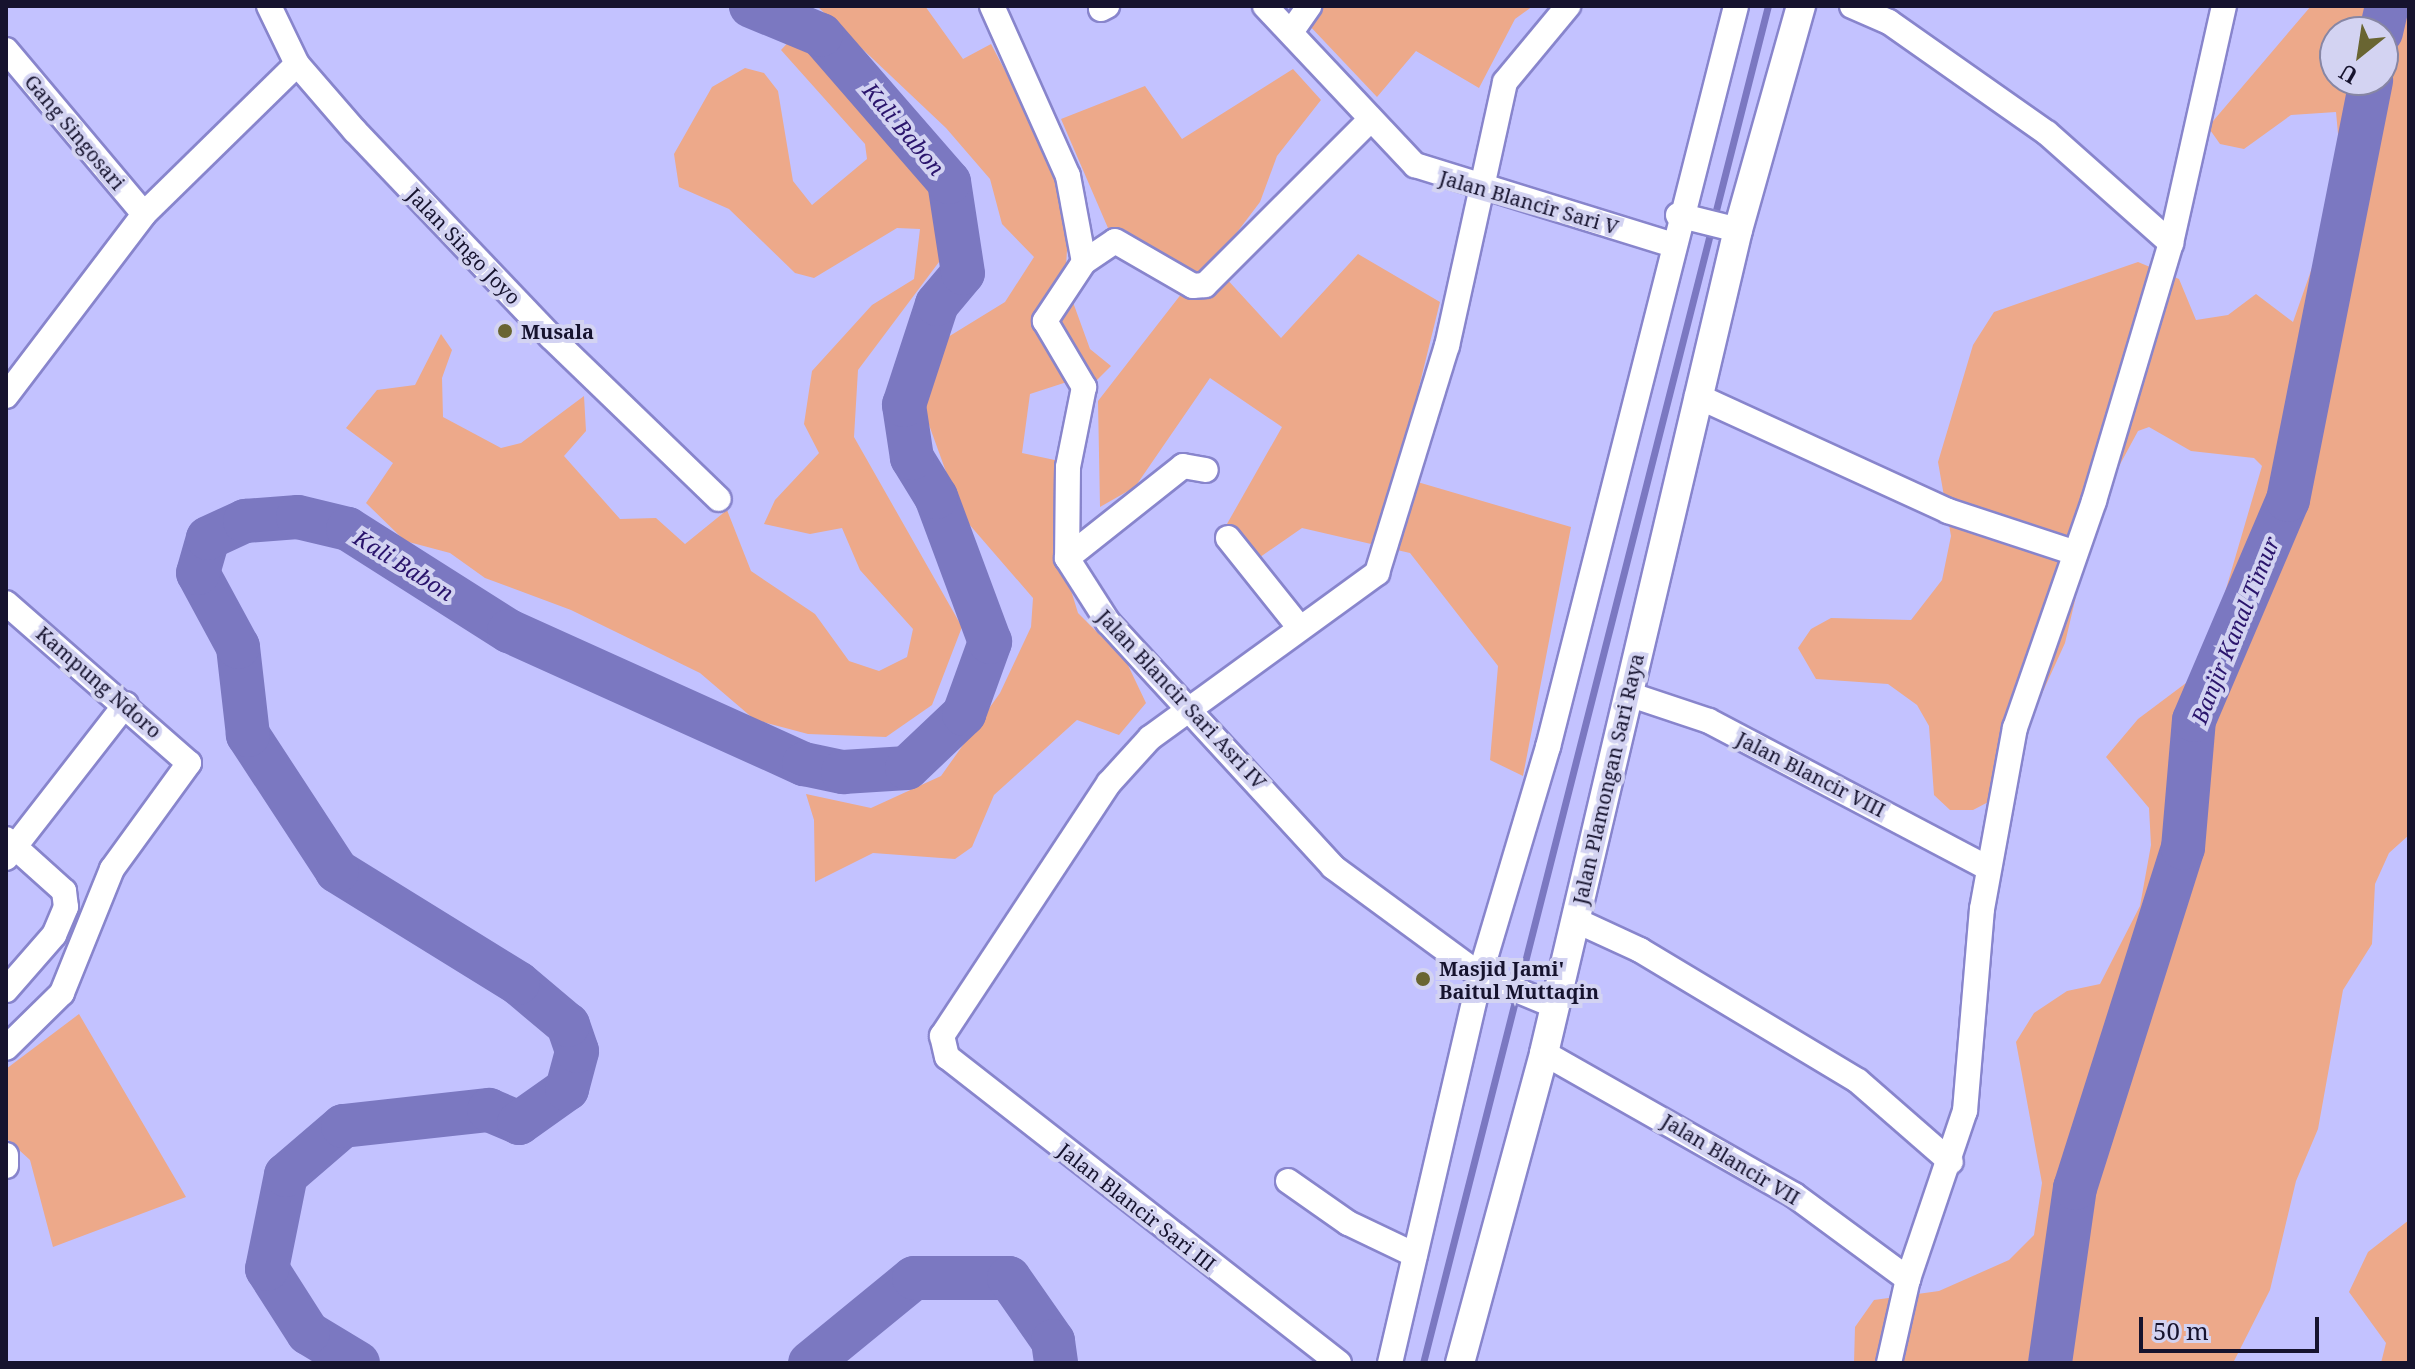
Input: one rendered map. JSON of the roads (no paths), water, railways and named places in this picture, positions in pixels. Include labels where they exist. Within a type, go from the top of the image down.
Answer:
[{"type":"street","name":"Jalan Singo Joyo","points":[[269,6],[297,64],[551,337],[719,499]]},
{"type":"street","points":[[992,6],[1068,176],[1084,262]]},
{"type":"street","name":"Jalan Blancir Sari V","points":[[1265,6],[1369,121],[1415,165],[1484,190],[1670,244]]},
{"type":"street","points":[[1291,32],[1309,6]]},
{"type":"street","points":[[1190,703],[1299,627],[1361,590],[1384,560],[1484,190],[1505,82],[1568,6]]},
{"type":"street","points":[[1390,1363],[1415,1255],[1491,981],[1670,244],[1690,217],[1736,6]]},
{"type":"street","name":"Jalan Plamongan Sari Raya","points":[[1460,1363],[1544,1053],[1547,1003],[1575,920],[1697,396],[1732,228],[1748,193],[1801,6]]},
{"type":"street","points":[[1852,6],[1889,22],[2047,133],[2171,243]]},
{"type":"street","points":[[1889,1363],[1908,1279],[1951,1162],[1976,1033],[1988,868],[2029,676],[2073,552],[2171,243],[2224,6]]},
{"type":"street","name":"Gang Singosari","points":[[6,50],[144,214]]},
{"type":"street","points":[[6,396],[144,214],[297,64]]},
{"type":"street","points":[[1067,558],[1068,467],[1084,387],[1045,321],[1084,262],[1115,241],[1193,286],[1205,285],[1369,121]]},
{"type":"street","points":[[1690,217],[1732,228]]},
{"type":"street","points":[[1697,396],[1948,511],[2073,552]]},
{"type":"street","points":[[1067,558],[1183,466],[1206,470]]},
{"type":"street","points":[[1228,538],[1299,627]]},
{"type":"street","name":"Jalan Blancir Sari Asri IV","points":[[1067,558],[1108,622],[1190,703],[1333,867],[1491,981],[1547,1003]]},
{"type":"street","name":"Kampung Ndoro","points":[[6,1048],[62,993],[112,869],[189,763],[126,704],[7,605]]},
{"type":"street","name":"Jalan Blancir VIII","points":[[1628,694],[1709,721],[1988,868]]},
{"type":"street","name":"Jalan Blancir Sari III","points":[[1190,703],[1109,783],[941,1046],[1339,1363]]},
{"type":"street","points":[[6,990],[54,935],[66,907],[64,891],[9,848],[126,704]]},
{"type":"street","points":[[1575,920],[1640,950],[1835,1066],[1951,1162]]},
{"type":"street","name":"Jalan Blancir VII","points":[[1544,1053],[1794,1195],[1908,1279]]},
{"type":"street","points":[[6,1155],[6,1166]]},
{"type":"street","points":[[1288,1181],[1348,1223],[1415,1255]]},
{"type":"waterway","name":"Kali Babon","points":[[358,1363],[308,1333],[267,1269],[286,1175],[343,1126],[489,1110],[519,1123],[567,1089],[577,1051],[568,1025],[518,983],[337,871],[248,735],[238,647],[198,573],[208,538],[245,521],[298,517],[348,529],[509,631],[804,764],[843,772],[907,768],[964,714],[990,642],[936,497],[912,458],[904,405],[937,304],[963,273],[949,182],[821,35],[751,6]]},
{"type":"waterway","points":[[1423,1363],[1768,6]]},
{"type":"waterway","name":"Banjir Kanal Timur","points":[[2385,16],[2387,6]]},
{"type":"waterway","name":"Banjir Kanal Timur","points":[[2050,1363],[2075,1188],[2183,848],[2194,720],[2288,500],[2368,96]]},
{"type":"waterway","name":"Kali Babon","points":[[810,1363],[914,1278],[1009,1278],[1053,1341],[1056,1363]]},
{"type":"place","name":"Musala","points":[[505,331]]},
{"type":"place","name":"Masjid Jami' Baitul Muttaqin","points":[[1423,979]]}]
